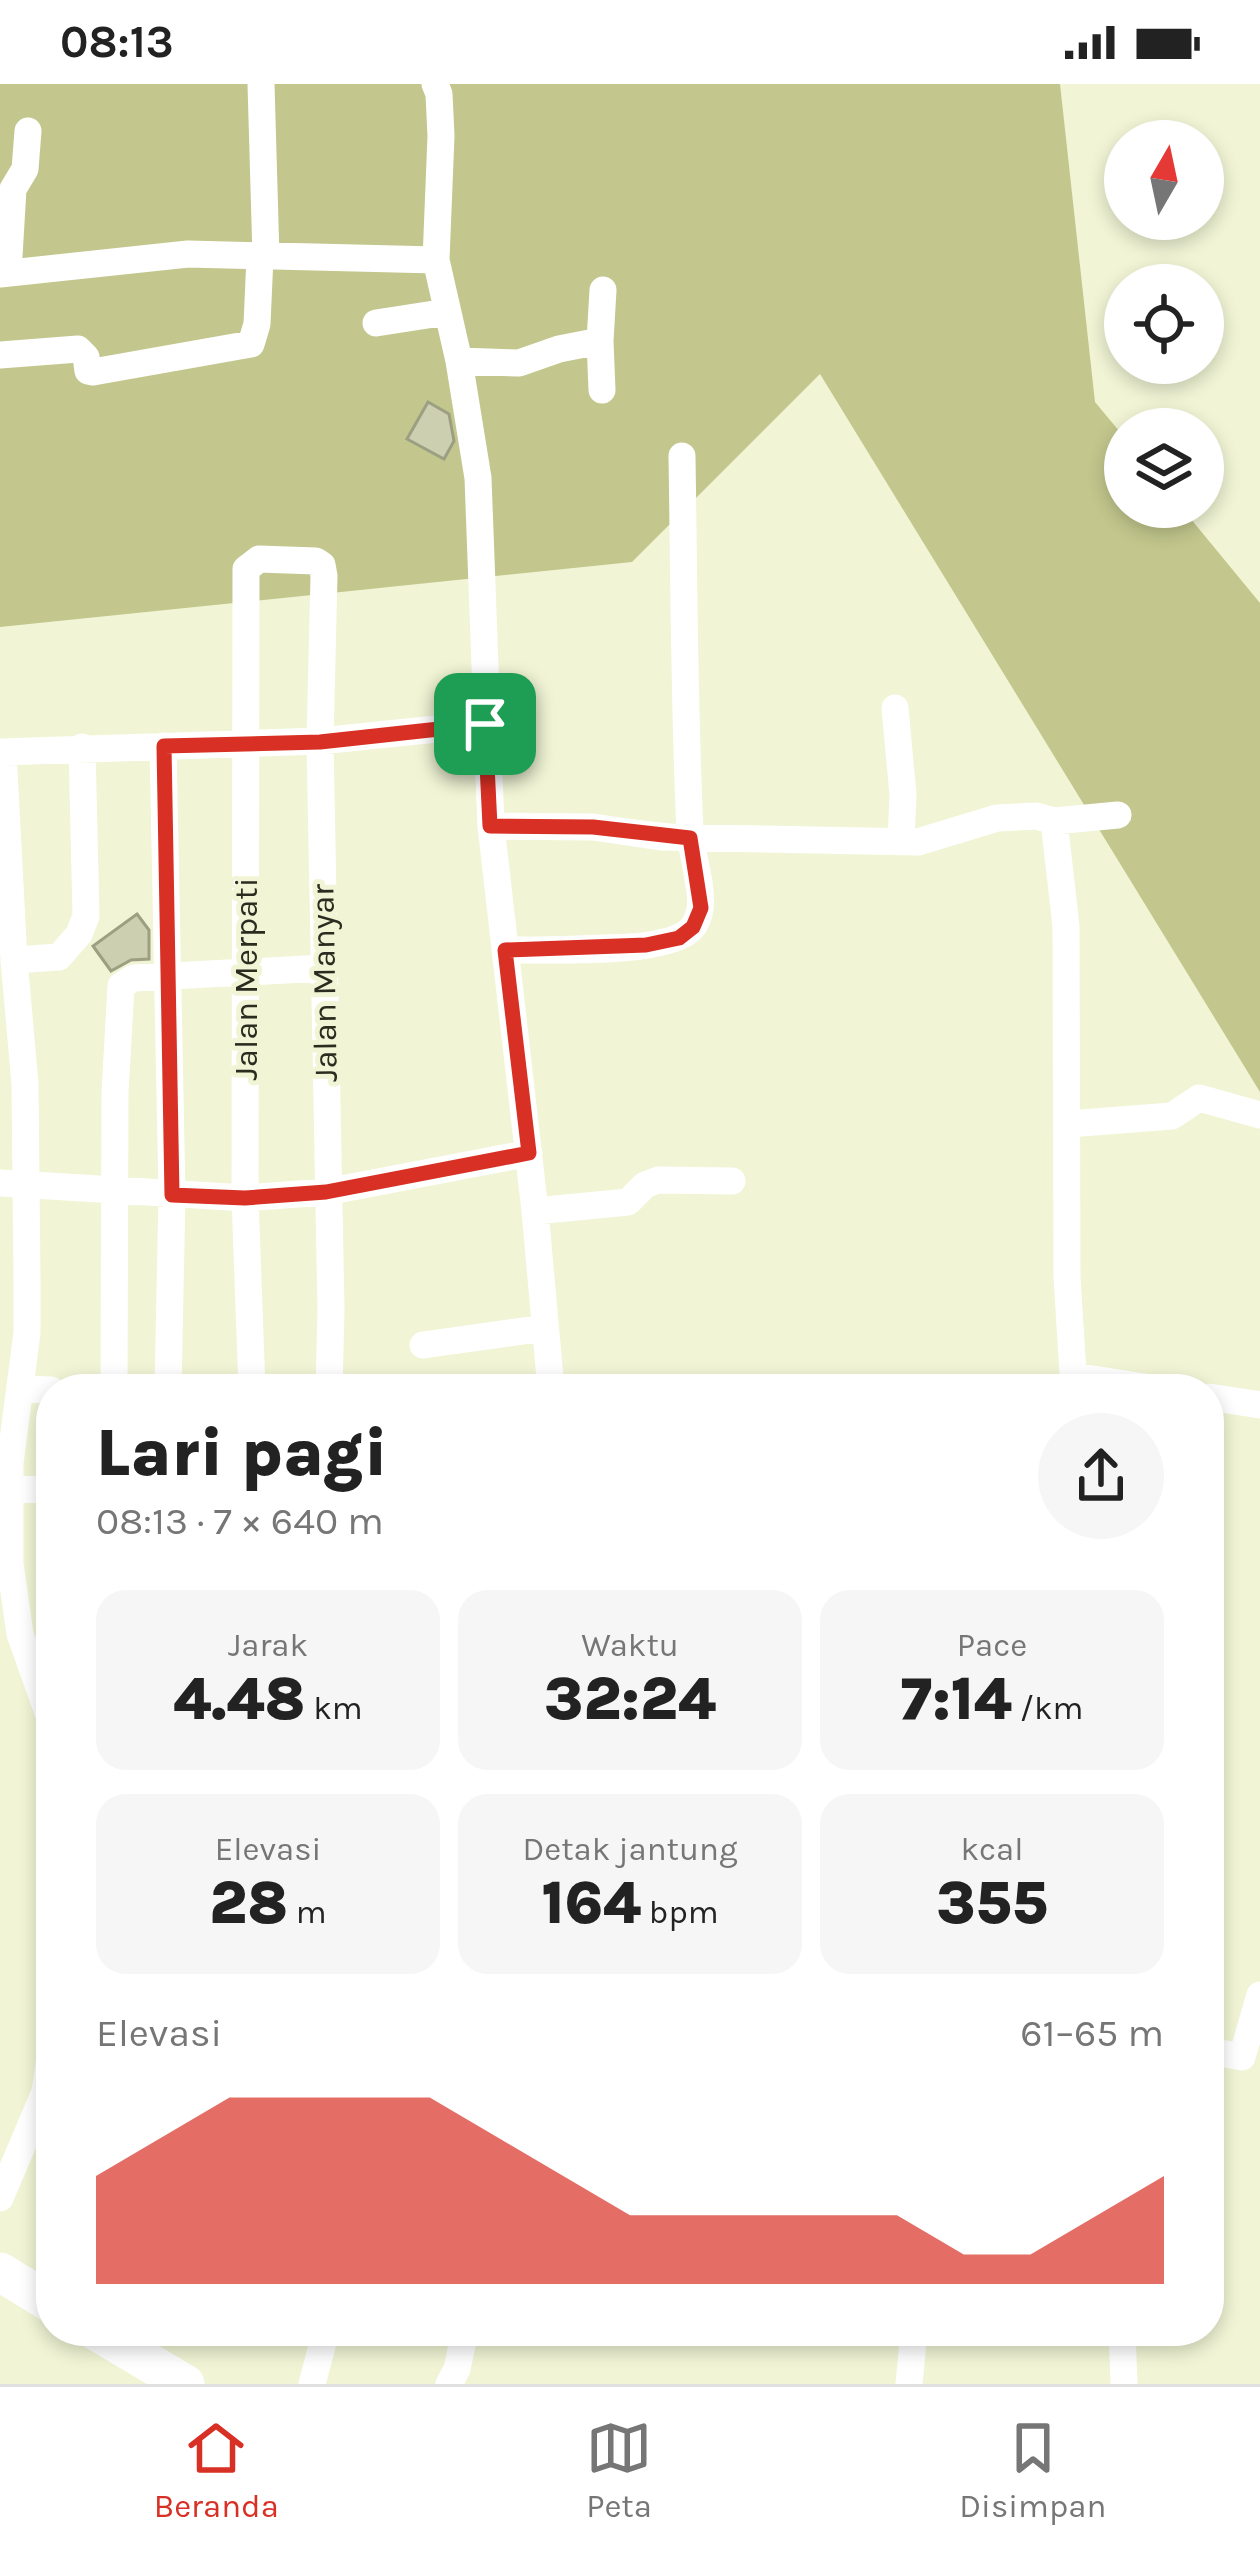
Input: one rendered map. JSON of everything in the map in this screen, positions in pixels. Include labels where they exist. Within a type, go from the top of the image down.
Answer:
[{"type":"highway","points":[[0,2272],[36,2294]]},
{"type":"highway","points":[[121,2346],[185,2384]]},
{"type":"street","points":[[0,355],[78,349],[93,372],[251,344],[263,257],[261,84]]},
{"type":"street","points":[[435,84],[440,94],[441,136],[436,260],[478,478],[490,826],[529,1153],[549,1374]]},
{"type":"street","points":[[28,131],[25,169],[13,189],[4,274],[188,254],[436,260]]},
{"type":"street","points":[[602,390],[603,290]]},
{"type":"street","points":[[376,323],[447,312]]},
{"type":"street","points":[[459,361],[519,363],[601,341]]},
{"type":"street","points":[[505,950],[646,945],[679,938],[693,927],[701,908],[690,838],[682,456]]},
{"type":"street","name":"Jalan Merpati","points":[[251,1374],[245,1198],[246,569],[259,559],[316,561],[324,576]]},
{"type":"street","name":"Jalan Manyar","points":[[324,576],[320,742],[329,1374]]},
{"type":"street","points":[[895,708],[902,840]]},
{"type":"street","points":[[36,1686],[15,1606],[10,1564],[14,1378],[27,1333],[13,1183],[25,1084],[10,979],[2,752],[320,742],[485,724]]},
{"type":"street","points":[[164,746],[172,1195],[168,1374]]},
{"type":"street","points":[[10,979],[58,957],[80,934],[86,916],[82,747]]},
{"type":"street","points":[[490,826],[593,827],[690,838],[902,840],[936,839],[997,818],[1118,815]]},
{"type":"street","points":[[1054,820],[1066,926],[1067,1278],[1073,1374]]},
{"type":"street","points":[[114,1374],[119,991],[133,978],[324,968]]},
{"type":"street","points":[[1068,1124],[1172,1116],[1198,1098],[1260,1115]]},
{"type":"street","points":[[13,1183],[245,1198],[326,1192],[529,1153]]},
{"type":"street","points":[[535,1211],[628,1202],[645,1185],[658,1180],[733,1181]]},
{"type":"street","points":[[423,1345],[544,1328]]},
{"type":"street","points":[[1224,1399],[1260,1405]]},
{"type":"street","points":[[9,1489],[36,1490]]},
{"type":"street","points":[[1251,2059],[1260,1995]]},
{"type":"street","points":[[0,2198],[36,2120]]},
{"type":"street","points":[[312,2384],[322,2346]]},
{"type":"street","points":[[449,2384],[462,2346]]},
{"type":"street","points":[[910,2384],[913,2346]]},
{"type":"street","points":[[1123,2346],[1124,2384]]},
{"type":"green space","points":[[0,84],[1060,84],[1095,402],[1104,413],[1104,528],[1198,528],[1260,603],[1260,1092],[820,374],[632,562],[0,627]]},
{"type":"building","points":[[428,402],[449,414],[454,441],[444,459],[407,439]]},
{"type":"building","points":[[137,914],[149,930],[149,959],[131,960],[111,971],[93,946]]},
{"type":"route","points":[[485,724],[490,826],[593,827],[690,838],[701,908],[693,927],[679,938],[646,945],[505,950],[529,1153],[326,1192],[245,1198],[172,1195],[164,746],[320,742],[485,724]]}]
